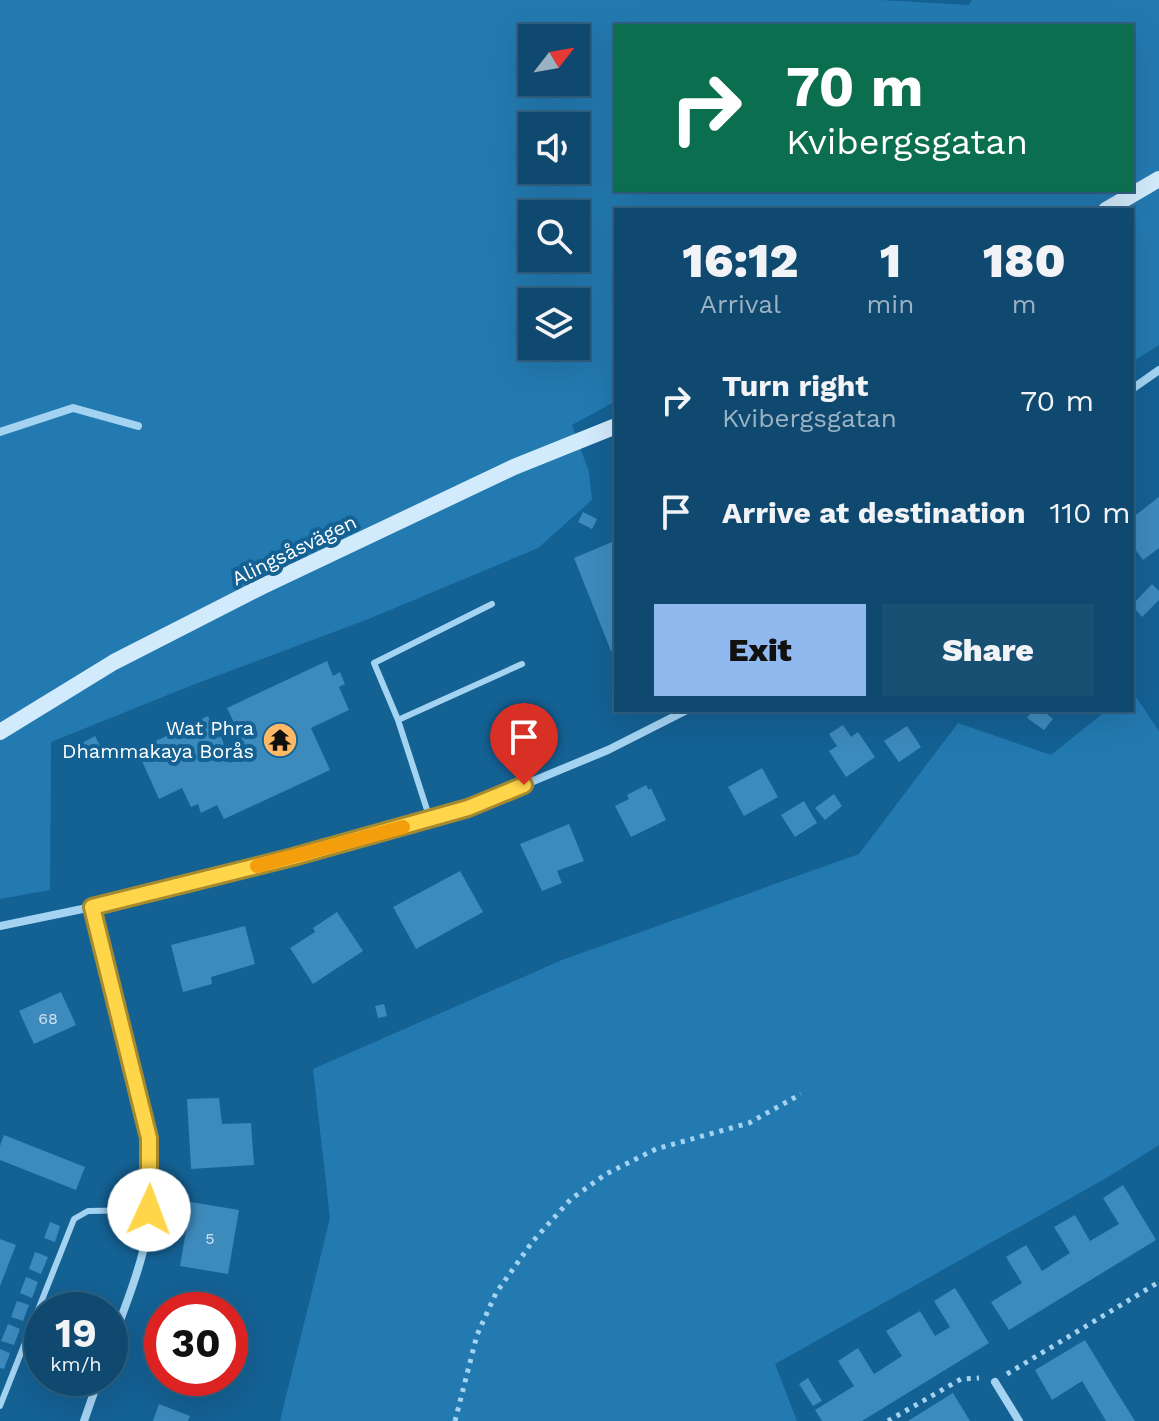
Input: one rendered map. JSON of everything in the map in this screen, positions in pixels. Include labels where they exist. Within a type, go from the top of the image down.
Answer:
[{"type":"main road","points":[[1109,208],[1159,179]]},
{"type":"main road","name":"Alingsåsvägen","points":[[0,732],[114,662],[261,587],[514,467],[614,427]]},
{"type":"street","points":[[1134,388],[1159,370]]},
{"type":"street","points":[[0,432],[73,408],[138,426]]},
{"type":"street","points":[[0,926],[92,907],[293,857],[468,808],[608,750],[683,712]]},
{"type":"street","points":[[92,907],[149,1138],[149,1227],[128,1300]]},
{"type":"street","points":[[995,1382],[1019,1421]]},
{"type":"street","points":[[84,1421],[93,1396]]},
{"type":"lane","points":[[430,819],[398,720],[374,663],[492,604]]},
{"type":"lane","points":[[398,720],[522,664]]},
{"type":"lane","points":[[0,1406],[74,1219],[88,1211],[149,1210]]},
{"type":"path","points":[[455,1421],[477,1335],[496,1293],[533,1241],[571,1199],[606,1174],[656,1149],[749,1123],[801,1094]]},
{"type":"path","points":[[888,1421],[961,1379],[977,1378],[995,1382],[1159,1282]]},
{"type":"shaded area","points":[[0,0],[880,0],[969,5],[972,0],[1159,0],[1159,345],[1134,361],[1134,208],[614,208],[614,402],[572,425],[589,472],[592,500],[538,548],[371,618],[51,742],[50,890],[0,899]]},
{"type":"shaded area","points":[[1134,694],[1159,731],[1159,1145],[1108,1177],[775,1364],[797,1421],[280,1421],[330,1218],[313,1069],[562,960],[859,854],[958,723],[1051,755],[1105,712],[1134,712]]},
{"type":"building","points":[[1159,497],[1159,548],[1143,560],[1134,548],[1134,516]]},
{"type":"building","points":[[583,512],[597,519],[592,529],[578,522]]},
{"type":"building","points":[[612,542],[614,546],[614,650],[611,651],[574,558]]},
{"type":"building","points":[[1152,584],[1159,591],[1159,600],[1142,617],[1134,603]]},
{"type":"building","name":"Wat Phra Dhammakaya Borås","points":[[327,661],[333,676],[340,672],[345,684],[339,687],[349,710],[311,728],[330,770],[224,819],[217,805],[201,813],[198,804],[191,807],[182,788],[159,799],[137,750],[208,716],[219,738],[221,736],[230,763],[249,754],[227,708]]},
{"type":"building","points":[[1032,712],[1044,712],[1053,719],[1044,730],[1027,718]]},
{"type":"building","points":[[843,725],[851,737],[858,732],[875,757],[846,777],[829,751],[837,746],[829,734]]},
{"type":"building","points":[[907,726],[921,747],[899,762],[884,741]]},
{"type":"building","points":[[95,736],[103,752],[91,758],[82,743]]},
{"type":"building","points":[[762,768],[778,797],[744,816],[728,787]]},
{"type":"building","points":[[646,785],[649,790],[651,788],[666,820],[631,837],[615,806]]},
{"type":"building","points":[[834,794],[842,806],[825,820],[815,808]]},
{"type":"building","points":[[804,801],[817,823],[795,837],[781,815]]},
{"type":"building","points":[[569,824],[584,861],[557,871],[562,883],[542,891],[520,844]]},
{"type":"building","points":[[460,871],[483,912],[416,949],[393,907]]},
{"type":"building","points":[[337,912],[363,951],[313,984],[290,948],[315,932],[313,928]]},
{"type":"building","points":[[245,926],[255,964],[211,977],[212,984],[183,992],[171,945]]},
{"type":"building","points":[[61,992],[76,1025],[34,1044],[19,1011]]},
{"type":"building","points":[[384,1004],[387,1016],[378,1018],[375,1006]]},
{"type":"building","points":[[219,1098],[222,1124],[251,1123],[254,1165],[191,1169],[187,1099]]},
{"type":"building","points":[[4,1135],[85,1167],[76,1190],[0,1160]]},
{"type":"building","points":[[1123,1185],[1156,1240],[1009,1330],[991,1302],[1022,1283],[1006,1257],[1026,1245],[1042,1271],[1070,1253],[1054,1227],[1075,1215],[1090,1241],[1119,1224],[1103,1198]]},
{"type":"building","points":[[191,1202],[239,1210],[228,1274],[180,1266]]},
{"type":"building","points":[[50,1222],[60,1226],[55,1242],[44,1238]]},
{"type":"building","points":[[0,1239],[16,1245],[0,1286]]},
{"type":"building","points":[[35,1252],[48,1257],[41,1274],[29,1269]]},
{"type":"building","points":[[26,1277],[38,1282],[34,1292],[20,1293]]},
{"type":"building","points":[[955,1288],[989,1343],[862,1421],[822,1421],[815,1410],[854,1386],[838,1361],[858,1348],[874,1374],[902,1356],[886,1331],[920,1311],[935,1336],[950,1327],[934,1301]]},
{"type":"building","points":[[17,1301],[24,1303],[23,1321],[11,1317]]},
{"type":"building","points":[[8,1324],[20,1329],[14,1345],[1,1341]]},
{"type":"building","points":[[1085,1340],[1135,1421],[1106,1421],[1082,1381],[1052,1400],[1035,1370]]},
{"type":"building","points":[[0,1349],[10,1353],[4,1369],[0,1368]]},
{"type":"building","points":[[808,1378],[822,1401],[813,1406],[799,1384]]},
{"type":"building","points":[[953,1393],[970,1421],[908,1421]]},
{"type":"building","points":[[159,1404],[190,1416],[188,1421],[153,1421]]},
{"type":"slow traffic","points":[[257,866],[403,827]]},
{"type":"place","name":"Wat Phra Dhammakaya Borås","points":[[280,740]]},
{"type":"route","points":[[149,1210],[149,1138],[92,907],[293,857],[468,808],[524,785]]}]
